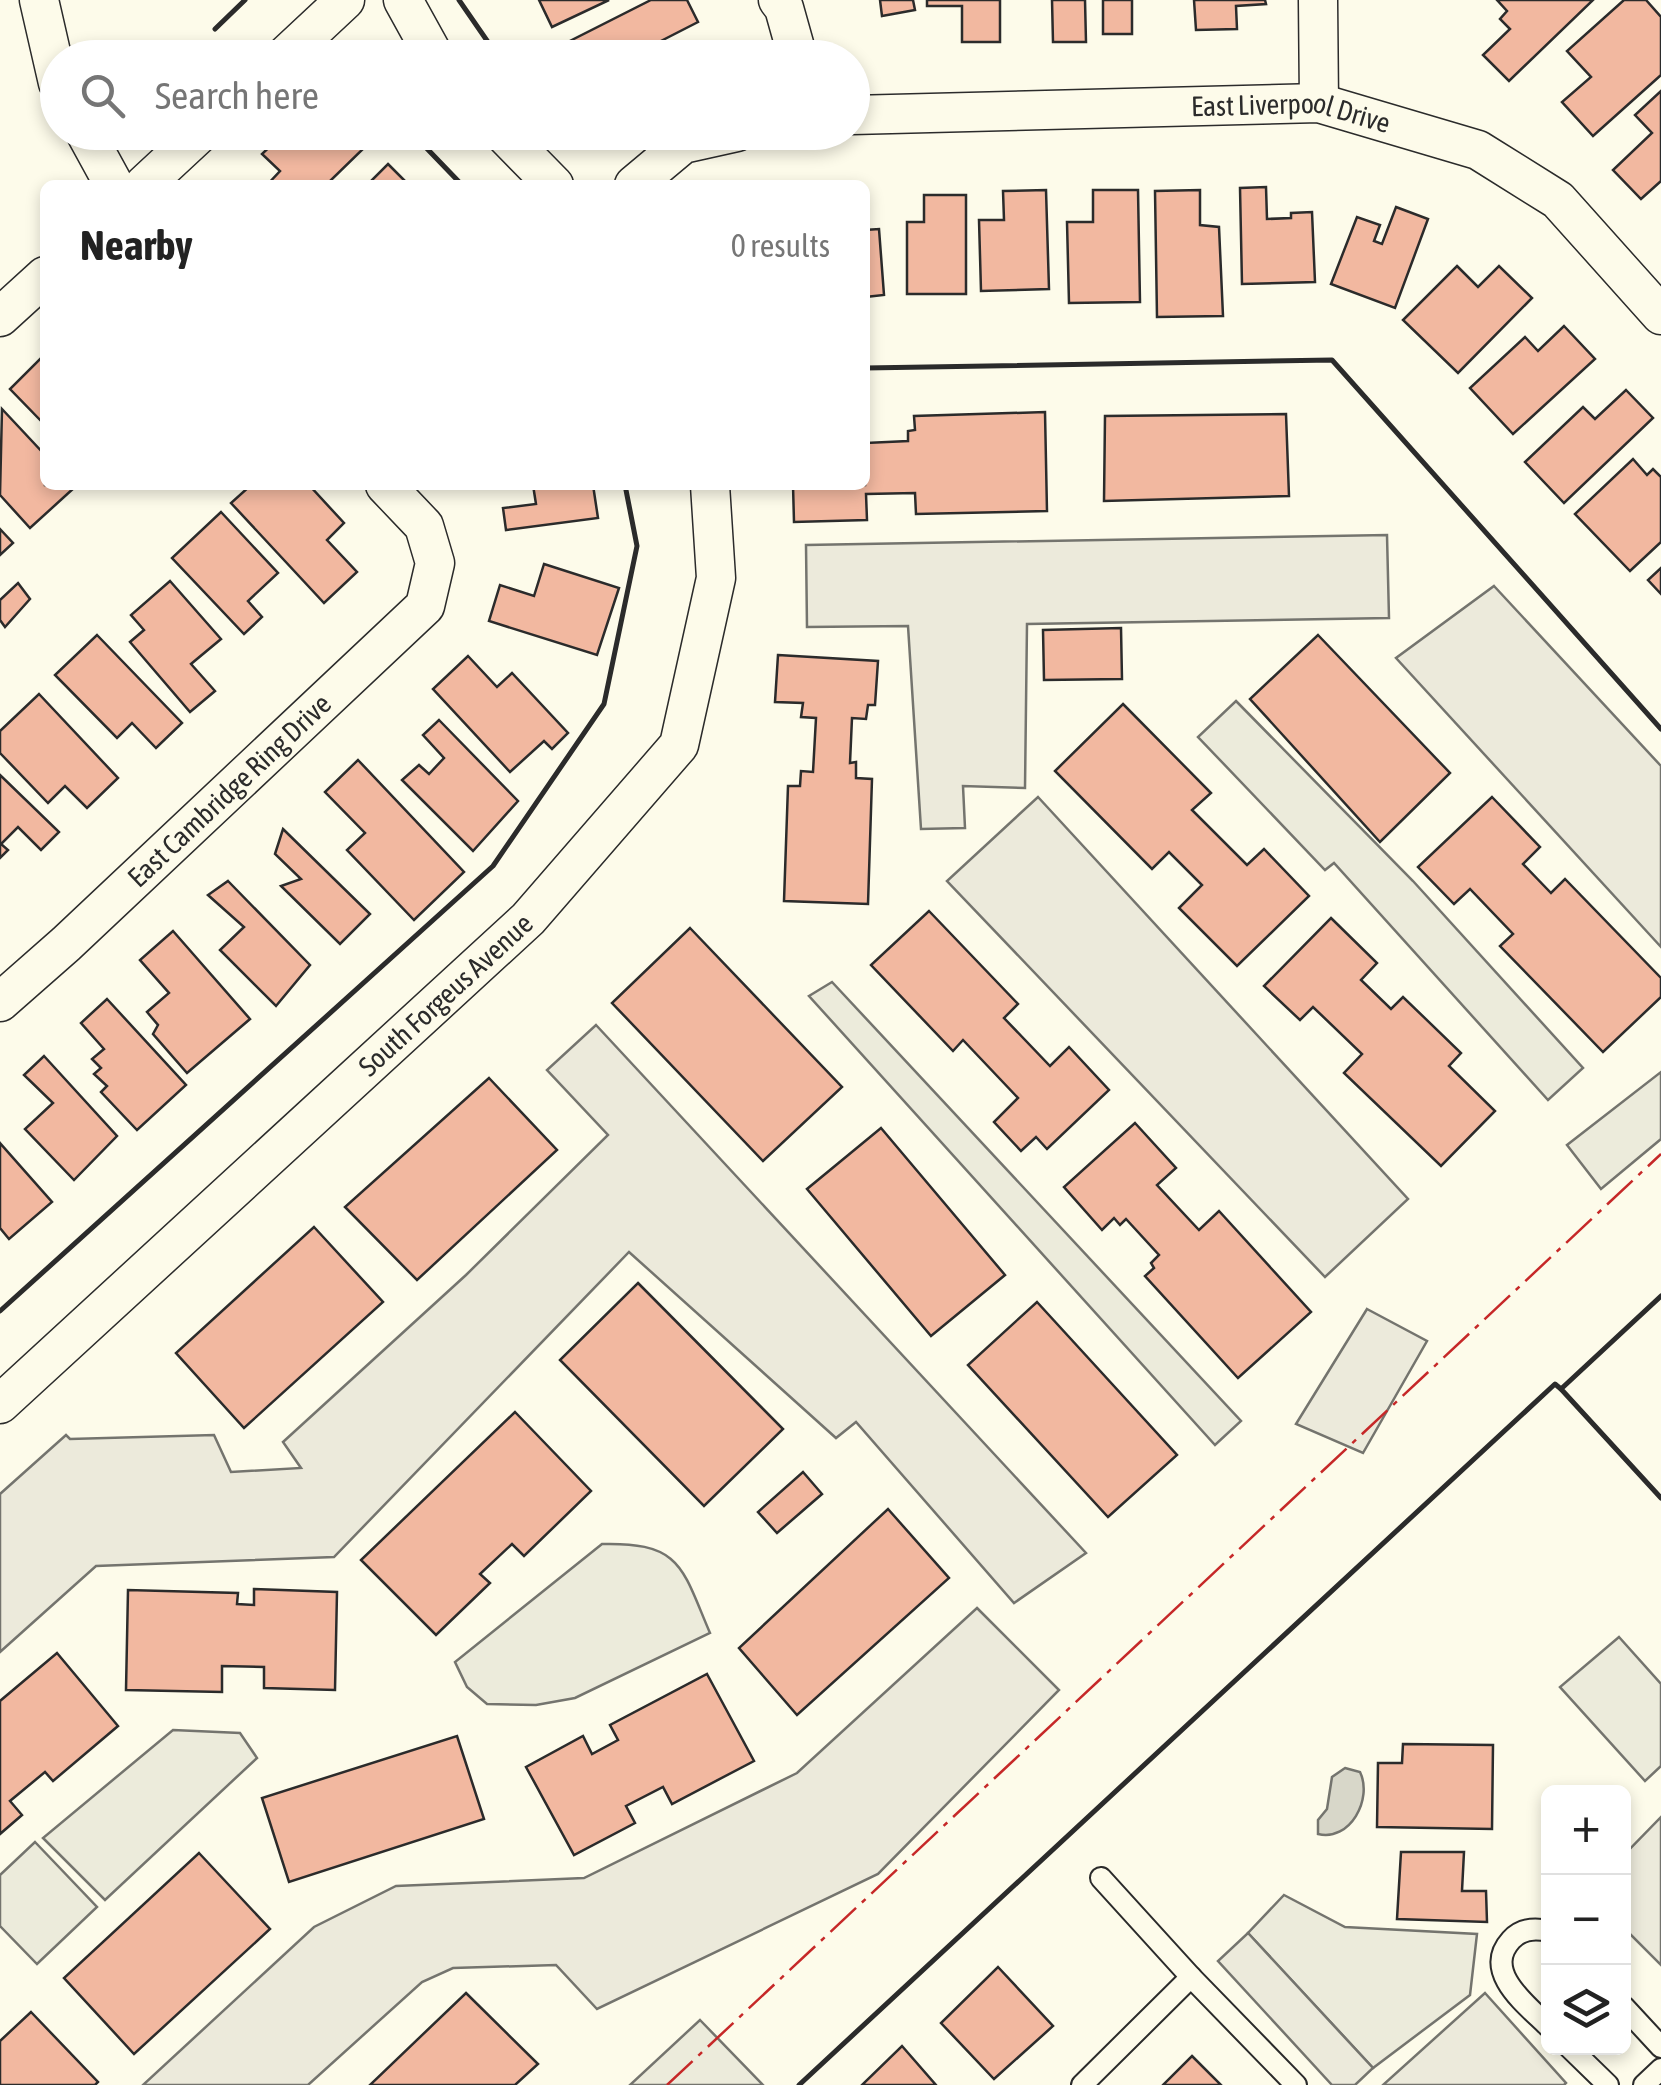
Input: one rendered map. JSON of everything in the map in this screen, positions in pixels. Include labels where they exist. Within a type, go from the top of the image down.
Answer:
[{"type":"street","points":[[39,0],[48,40]]},
{"type":"street","points":[[303,40],[346,0]]},
{"type":"street","points":[[403,0],[426,40]]},
{"type":"street","points":[[778,0],[793,40]]},
{"type":"street","points":[[1318,0],[1319,103]]},
{"type":"street","name":"East Liverpool Drive","points":[[870,115],[1319,103],[1478,150],[1558,200],[1661,315]]},
{"type":"street","points":[[95,150],[111,180]]},
{"type":"street","points":[[149,180],[182,150]]},
{"type":"street","points":[[520,150],[549,180]]},
{"type":"street","points":[[640,180],[675,150]]},
{"type":"street","points":[[0,318],[40,281]]},
{"type":"street","name":"East Cambridge Ring Drive","points":[[0,1002],[425,606],[435,563],[424,526],[390,490]]},
{"type":"street","name":"South Forgeus Avenue","points":[[0,1404],[528,919],[679,745],[716,578],[710,490]]},
{"type":"lane","points":[[1100,1878],[1296,2085]]},
{"type":"lane","points":[[1541,1930],[1516,1935],[1508,1943],[1502,1964],[1508,1985],[1541,2019]]},
{"type":"lane","points":[[1082,2085],[1191,1978]]},
{"type":"lane","points":[[1631,2014],[1661,2047]]},
{"type":"lane","points":[[1577,2055],[1608,2085]]},
{"type":"lane","points":[[1644,2085],[1661,2069]]},
{"type":"shaded area","points":[[1387,535],[1389,618],[1027,624],[1025,788],[963,786],[965,828],[921,829],[908,626],[807,627],[806,545]]},
{"type":"shaded area","points":[[1494,586],[1661,766],[1661,947],[1396,658]]},
{"type":"shaded area","points":[[1236,701],[1413,881],[1583,1068],[1548,1100],[1334,863],[1325,870],[1198,737]]},
{"type":"shaded area","points":[[1038,797],[1408,1199],[1325,1277],[947,881]]},
{"type":"shaded area","points":[[832,982],[1241,1421],[1215,1445],[809,996]]},
{"type":"shaded area","points":[[596,1025],[1086,1553],[1014,1603],[856,1422],[836,1438],[629,1252],[334,1557],[96,1566],[0,1652],[0,1494],[66,1435],[70,1439],[214,1435],[231,1472],[301,1468],[283,1442],[466,1275],[608,1135],[547,1070]]},
{"type":"shaded area","points":[[1661,1072],[1661,1139],[1601,1189],[1567,1145]]},
{"type":"shaded area","points":[[1367,1309],[1427,1341],[1363,1453],[1296,1424]]},
{"type":"shaded area","points":[[602,1544],[649,1548],[676,1563],[693,1591],[710,1633],[575,1698],[536,1705],[487,1704],[467,1687],[455,1662]]},
{"type":"shaded area","points":[[977,1608],[1059,1690],[878,1874],[597,2009],[556,1965],[453,1968],[422,1982],[308,2085],[143,2085],[314,1927],[396,1886],[584,1878],[797,1773]]},
{"type":"shaded area","points":[[1619,1637],[1661,1684],[1661,1766],[1645,1781],[1560,1687]]},
{"type":"shaded area","points":[[173,1730],[240,1733],[257,1758],[105,1900],[43,1838]]},
{"type":"shaded area","points":[[1345,1768],[1360,1772],[1361,1806],[1349,1825],[1340,1831],[1318,1834],[1318,1820],[1327,1809],[1332,1777]]},
{"type":"shaded area","points":[[1661,1817],[1661,1965],[1631,1935],[1631,1848]]},
{"type":"shaded area","points":[[35,1842],[97,1907],[37,1964],[0,1926],[0,1875]]},
{"type":"shaded area","points":[[1284,1895],[1345,1927],[1477,1934],[1470,1995],[1373,2068],[1248,1933]]},
{"type":"shaded area","points":[[1248,1933],[1373,2068],[1355,2085],[1332,2085],[1218,1961]]},
{"type":"shaded area","points":[[1485,1993],[1564,2085],[1383,2085]]},
{"type":"shaded area","points":[[700,2020],[763,2085],[630,2085]]},
{"type":"building","points":[[539,0],[609,0],[552,27]]},
{"type":"building","points":[[651,0],[687,0],[698,22],[663,40],[572,40]]},
{"type":"building","points":[[880,0],[913,0],[915,10],[882,16]]},
{"type":"building","points":[[927,0],[1000,0],[1000,42],[962,42],[962,6],[927,6]]},
{"type":"building","points":[[1052,0],[1085,0],[1086,42],[1053,42]]},
{"type":"building","points":[[1103,0],[1132,0],[1132,34],[1103,34]]},
{"type":"building","points":[[1194,0],[1265,0],[1266,4],[1236,6],[1237,29],[1196,30]]},
{"type":"building","points":[[1497,0],[1593,0],[1509,81],[1483,55],[1510,29],[1500,19],[1507,11]]},
{"type":"building","points":[[1624,0],[1646,0],[1661,17],[1661,75],[1593,136],[1562,102],[1591,77],[1567,51]]},
{"type":"building","points":[[1661,91],[1661,181],[1641,199],[1613,170],[1652,133],[1635,115]]},
{"type":"building","points":[[266,150],[362,150],[331,180],[272,180],[280,171],[262,154]]},
{"type":"building","points":[[388,164],[404,180],[372,180]]},
{"type":"building","points":[[1266,187],[1267,219],[1312,212],[1315,282],[1242,284],[1240,188]]},
{"type":"building","points":[[1046,190],[1049,289],[981,291],[979,220],[1004,220],[1003,191]]},
{"type":"building","points":[[1093,190],[1138,190],[1140,302],[1069,303],[1067,222],[1093,222]]},
{"type":"building","points":[[1200,190],[1200,225],[1219,227],[1223,316],[1157,317],[1155,191]]},
{"type":"building","points":[[924,195],[966,195],[966,294],[907,294],[907,222],[924,222]]},
{"type":"building","points":[[1396,207],[1428,219],[1395,308],[1331,284],[1357,217],[1380,225],[1374,241],[1382,244]]},
{"type":"building","points":[[879,229],[884,295],[870,296],[870,230]]},
{"type":"building","points":[[1457,266],[1478,287],[1499,266],[1532,298],[1458,373],[1403,320]]},
{"type":"building","points":[[1564,326],[1595,359],[1513,434],[1470,388],[1525,337],[1538,351]]},
{"type":"building","points":[[40,359],[40,420],[10,389]]},
{"type":"building","points":[[1626,390],[1653,418],[1564,503],[1525,462],[1583,407],[1595,419]]},
{"type":"building","points":[[2,409],[40,450],[40,490],[72,490],[30,528],[0,495]]},
{"type":"building","points":[[1045,412],[1047,511],[916,514],[915,493],[866,494],[867,520],[794,522],[793,490],[870,490],[870,443],[908,441],[908,431],[915,430],[914,416]]},
{"type":"building","points":[[1286,414],[1289,496],[1104,501],[1105,416]]},
{"type":"building","points":[[1633,459],[1647,475],[1653,469],[1661,477],[1661,542],[1630,571],[1575,514]]},
{"type":"building","points":[[245,490],[314,490],[344,523],[327,540],[357,572],[324,603],[231,503]]},
{"type":"building","points":[[534,490],[594,490],[598,518],[506,530],[503,508],[536,504]]},
{"type":"building","points":[[221,512],[278,573],[248,601],[262,617],[244,634],[172,558]]},
{"type":"building","points":[[0,529],[13,543],[0,555]]},
{"type":"building","points":[[544,564],[619,588],[597,655],[489,621],[500,585],[534,596]]},
{"type":"building","points":[[1661,568],[1661,594],[1648,580]]},
{"type":"building","points":[[170,581],[221,639],[191,664],[215,691],[190,712],[130,642],[144,630],[131,615]]},
{"type":"building","points":[[18,583],[30,599],[5,627],[0,620],[0,600]]},
{"type":"building","points":[[1121,628],[1122,679],[1044,680],[1043,630]]},
{"type":"building","points":[[97,635],[182,723],[156,748],[132,723],[117,738],[55,675]]},
{"type":"building","points":[[1318,635],[1450,773],[1380,842],[1250,699]]},
{"type":"building","points":[[778,655],[878,661],[875,705],[868,705],[866,719],[852,718],[850,763],[856,762],[856,778],[872,779],[868,904],[784,901],[788,786],[800,786],[801,771],[813,772],[816,718],[801,717],[803,703],[775,702]]},
{"type":"building","points":[[468,656],[497,687],[512,673],[568,733],[552,749],[544,741],[510,772],[433,689]]},
{"type":"building","points":[[39,694],[118,778],[87,808],[65,786],[48,803],[0,753],[0,731]]},
{"type":"building","points":[[1123,704],[1211,793],[1192,810],[1247,865],[1264,849],[1309,896],[1237,966],[1179,908],[1202,885],[1169,852],[1152,869],[1055,771]]},
{"type":"building","points":[[439,720],[518,801],[473,851],[402,780],[419,765],[429,774],[444,758],[423,735]]},
{"type":"building","points":[[358,760],[464,872],[414,920],[347,850],[365,833],[325,792]]},
{"type":"building","points":[[0,775],[59,832],[41,850],[18,827],[1,844],[8,850],[0,858]]},
{"type":"building","points":[[1492,797],[1540,847],[1523,864],[1551,893],[1565,879],[1661,978],[1661,997],[1603,1052],[1500,946],[1513,934],[1470,889],[1454,904],[1418,867]]},
{"type":"building","points":[[283,829],[370,914],[340,944],[281,886],[301,879],[275,854]]},
{"type":"building","points":[[228,881],[310,965],[276,1006],[220,950],[244,927],[208,895]]},
{"type":"building","points":[[929,911],[1018,1004],[1004,1018],[1050,1066],[1069,1047],[1109,1090],[1047,1149],[1036,1137],[1021,1151],[994,1122],[1018,1098],[963,1040],[953,1051],[871,965]]},
{"type":"building","points":[[1331,918],[1377,963],[1361,980],[1391,1009],[1403,997],[1461,1053],[1449,1066],[1495,1111],[1441,1166],[1344,1073],[1362,1054],[1313,1007],[1300,1020],[1264,986]]},
{"type":"building","points":[[690,928],[842,1087],[763,1161],[612,1003]]},
{"type":"building","points":[[173,931],[250,1019],[187,1073],[153,1034],[158,1025],[147,1012],[169,993],[140,960]]},
{"type":"building","points":[[107,999],[186,1085],[137,1130],[101,1092],[107,1086],[94,1074],[101,1068],[92,1059],[104,1049],[81,1023]]},
{"type":"building","points":[[44,1056],[117,1136],[74,1180],[25,1129],[53,1103],[24,1075]]},
{"type":"building","points":[[489,1078],[557,1150],[417,1280],[345,1207]]},
{"type":"building","points":[[1135,1123],[1176,1168],[1157,1185],[1199,1230],[1219,1211],[1311,1312],[1238,1378],[1145,1276],[1154,1268],[1151,1263],[1159,1255],[1126,1219],[1120,1225],[1114,1218],[1102,1230],[1064,1187]]},
{"type":"building","points":[[881,1128],[1005,1275],[931,1336],[807,1189]]},
{"type":"building","points":[[0,1143],[52,1202],[9,1239],[0,1228]]},
{"type":"building","points":[[314,1227],[383,1302],[244,1428],[176,1353]]},
{"type":"building","points":[[638,1283],[783,1429],[704,1506],[560,1360]]},
{"type":"building","points":[[1037,1302],[1177,1455],[1108,1517],[968,1365]]},
{"type":"building","points":[[515,1412],[591,1491],[524,1556],[512,1544],[480,1574],[490,1583],[436,1635],[361,1560]]},
{"type":"building","points":[[803,1472],[822,1494],[777,1533],[758,1512]]},
{"type":"building","points":[[888,1509],[949,1578],[797,1715],[739,1648]]},
{"type":"building","points":[[254,1589],[337,1592],[335,1690],[264,1688],[264,1667],[222,1666],[222,1692],[126,1690],[128,1590],[238,1593],[237,1604],[254,1605]]},
{"type":"building","points":[[57,1653],[118,1726],[53,1781],[45,1772],[10,1801],[22,1815],[0,1834],[0,1701]]},
{"type":"building","points":[[707,1674],[754,1761],[672,1804],[663,1787],[626,1806],[635,1823],[574,1855],[526,1767],[583,1736],[592,1754],[618,1740],[610,1725]]},
{"type":"building","points":[[457,1736],[484,1819],[289,1882],[262,1798]]},
{"type":"building","points":[[1403,1744],[1493,1745],[1492,1829],[1377,1827],[1378,1763],[1402,1763]]},
{"type":"building","points":[[1401,1852],[1464,1852],[1462,1891],[1486,1891],[1487,1922],[1397,1919]]},
{"type":"building","points":[[199,1853],[270,1929],[134,2054],[64,1978]]},
{"type":"building","points":[[998,1967],[1053,2026],[994,2079],[941,2023]]},
{"type":"building","points":[[466,1993],[538,2064],[515,2085],[370,2085]]},
{"type":"building","points":[[31,2012],[98,2082],[95,2085],[0,2085],[0,2041]]},
{"type":"building","points":[[902,2046],[936,2085],[862,2085]]},
{"type":"building","points":[[1192,2056],[1221,2085],[1163,2085]]},
{"type":"wall","points":[[215,29],[245,0]]},
{"type":"wall","points":[[459,0],[487,40]]},
{"type":"wall","points":[[428,150],[457,180]]},
{"type":"wall","points":[[870,368],[1332,360],[1661,729]]},
{"type":"wall","points":[[0,1311],[493,866],[604,704],[637,546],[626,490]]},
{"type":"wall","points":[[1661,1296],[1561,1389],[1661,1498]]},
{"type":"wall","points":[[799,2085],[1555,1384],[1561,1389]]},
{"type":"power","points":[[667,2085],[1661,1154]]}]
